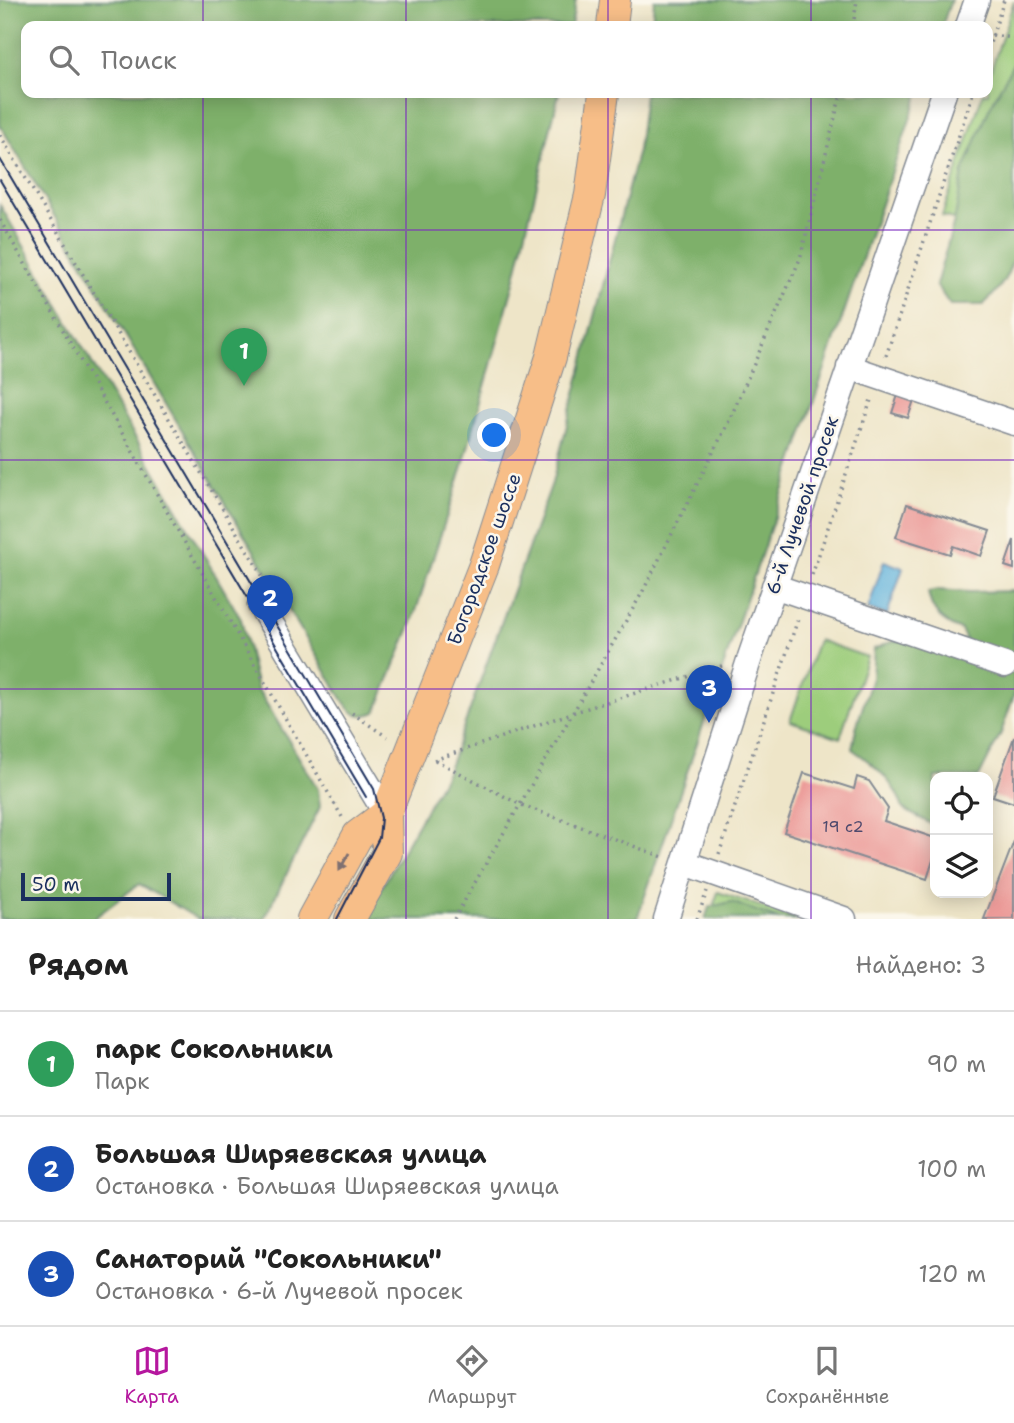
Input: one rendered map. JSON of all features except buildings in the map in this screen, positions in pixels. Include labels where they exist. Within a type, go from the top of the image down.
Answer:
[{"type":"main road","points":[[612,21],[614,0]]},
{"type":"main road","name":"Богородское шоссе","points":[[350,919],[387,853],[386,814],[484,565],[544,381],[590,195],[603,98]]},
{"type":"main road","points":[[312,919],[358,835],[386,814]]},
{"type":"street","points":[[970,21],[977,0]]},
{"type":"street","name":"6-й Лучевой просек","points":[[666,919],[750,657],[942,98]]},
{"type":"street","points":[[849,368],[1014,422]]},
{"type":"street","points":[[774,586],[1005,664]]},
{"type":"street","points":[[264,595],[386,814]]},
{"type":"street","points":[[685,863],[844,919]]},
{"type":"path","points":[[854,21],[857,0]]},
{"type":"path","points":[[993,32],[1004,0]]},
{"type":"path","points":[[993,35],[1014,38]]},
{"type":"path","points":[[454,919],[642,593],[723,434],[800,259],[840,98]]},
{"type":"path","points":[[697,919],[971,98]]},
{"type":"path","points":[[0,135],[264,595]]},
{"type":"path","points":[[0,220],[342,816]]},
{"type":"path","points":[[685,863],[664,858],[519,804],[434,760],[750,657]]},
{"type":"path","points":[[348,710],[387,737]]},
{"type":"green space","points":[[0,0],[576,0],[572,21],[21,21],[21,98],[558,98],[513,286],[462,469],[413,620],[376,712],[358,715],[344,702],[0,125]]},
{"type":"green space","points":[[654,0],[951,0],[944,21],[652,21]]},
{"type":"green space","points":[[1014,1],[1014,187],[999,232],[942,216],[981,98],[993,98],[993,64]]},
{"type":"green space","points":[[1014,62],[1014,255],[1003,283],[983,305],[950,305],[936,285],[955,218],[963,172],[989,109]]},
{"type":"green space","points":[[644,98],[917,98],[637,919],[364,919],[448,770],[552,483],[638,150]]},
{"type":"green space","points":[[0,205],[241,619],[257,688],[318,789],[320,807],[264,919],[198,919],[139,884],[93,919],[0,919]]},
{"type":"green space","points":[[1014,591],[1014,695],[1001,733],[982,772],[930,772],[930,823],[903,809],[895,790],[883,775],[852,749],[872,678],[874,649],[893,641],[966,640],[961,630],[943,620],[935,611],[928,592]]},
{"type":"green space","points":[[818,640],[867,657],[840,738],[790,721]]},
{"type":"green space","points":[[718,892],[797,919],[709,919]]},
{"type":"green space","points":[[731,902],[779,919],[705,919],[709,907]]},
{"type":"water","points":[[884,561],[903,568],[887,615],[868,609]]},
{"type":"tram line","points":[[0,159],[374,789],[381,818],[379,838],[337,919]]},
{"type":"tram line","points":[[0,180],[366,797]]},
{"type":"place","name":"парк Сокольники","points":[[244,386]]},
{"type":"place","name":"Большая Ширяевская улица","points":[[270,633]]},
{"type":"place","name":"Санаторий \"Сокольники\"","points":[[709,723]]}]
